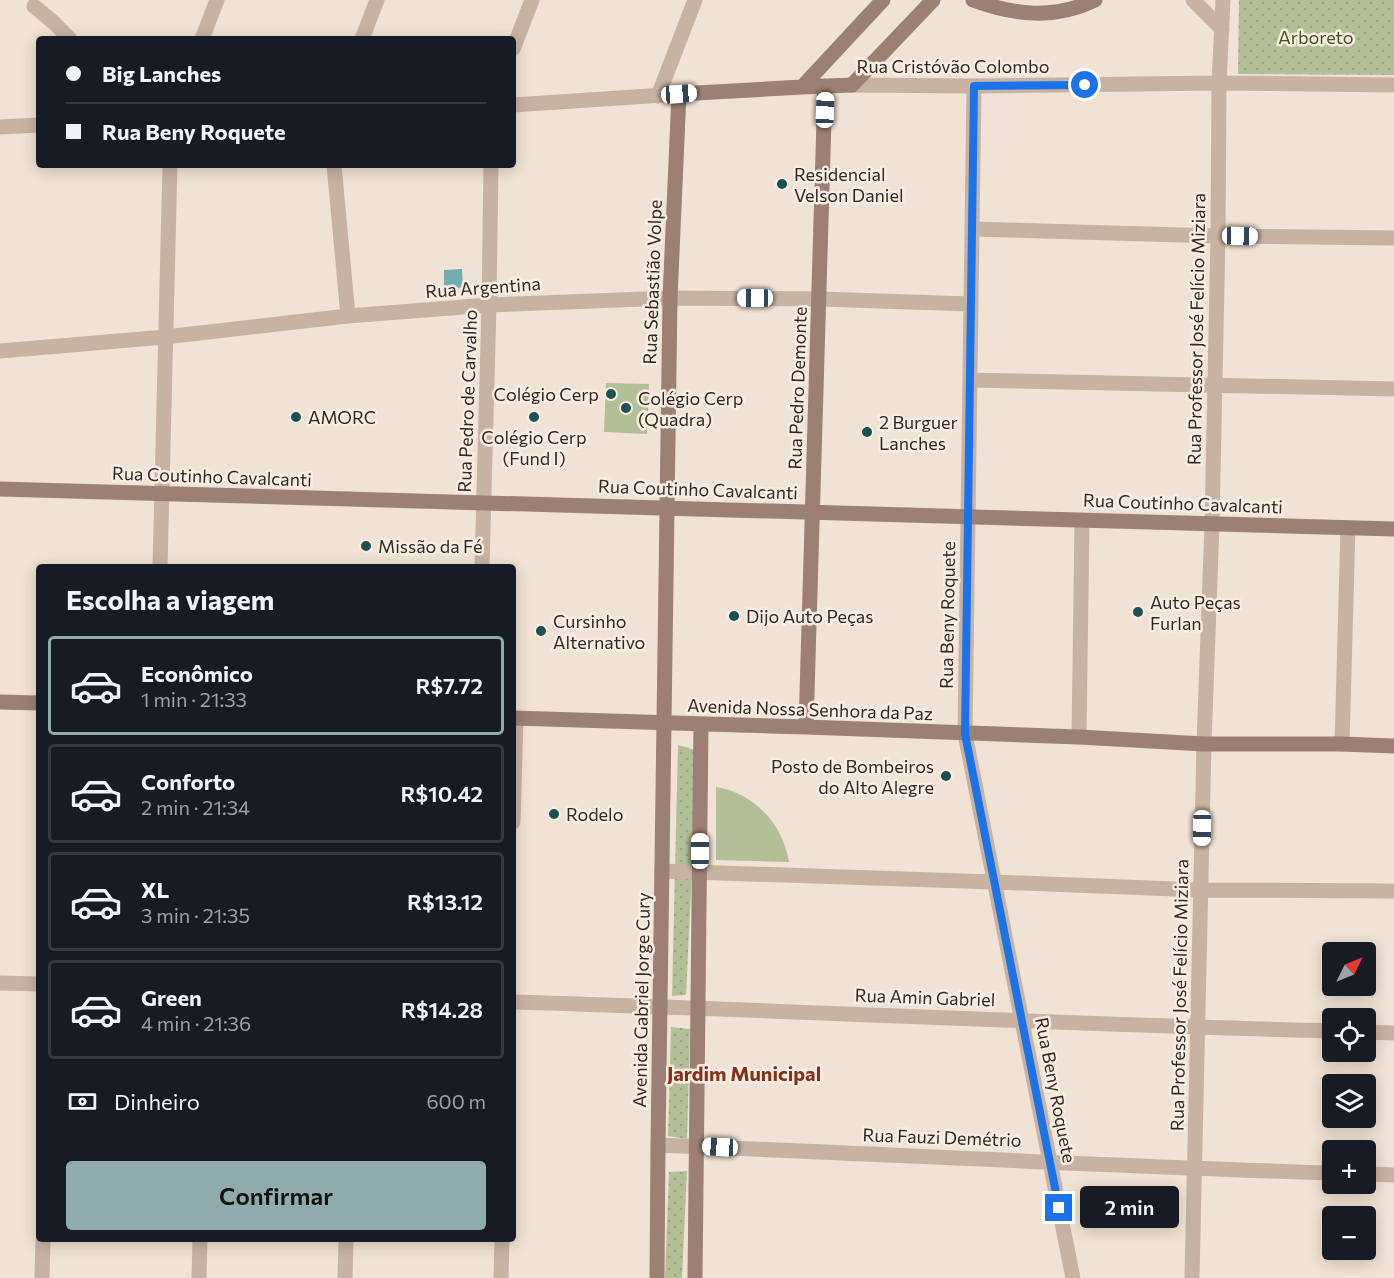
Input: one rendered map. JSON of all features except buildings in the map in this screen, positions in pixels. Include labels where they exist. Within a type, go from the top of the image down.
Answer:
[{"type":"main road","points":[[802,87],[883,0]]},
{"type":"main road","points":[[852,86],[933,0]]},
{"type":"main road","points":[[973,0],[1002,10],[1033,14],[1063,11],[1095,0]]},
{"type":"main road","name":"Rua Pedro Demonte","points":[[806,727],[825,86]]},
{"type":"main road","name":"Rua Cristóvão Colombo","points":[[679,94],[852,86]]},
{"type":"main road","name":"Rua Sebastião Volpe","points":[[664,723],[670,298],[679,94]]},
{"type":"main road","name":"Rua Coutinho Cavalcanti","points":[[0,489],[1394,529]]},
{"type":"main road","points":[[0,702],[36,703]]},
{"type":"main road","name":"Avenida Nossa Senhora da Paz","points":[[516,718],[1079,737],[1204,744],[1394,746]]},
{"type":"main road","name":"Avenida Gabriel Jorge Cury","points":[[657,1278],[664,723]]},
{"type":"main road","points":[[695,1278],[701,724]]},
{"type":"street","points":[[203,36],[218,0]]},
{"type":"street","points":[[363,36],[377,0]]},
{"type":"street","points":[[516,41],[532,0]]},
{"type":"street","points":[[658,96],[695,0]]},
{"type":"street","points":[[1193,0],[1222,30]]},
{"type":"street","name":"Rua Professor José Felício Miziara","points":[[1192,1278],[1204,744],[1212,524],[1219,83],[1223,0]]},
{"type":"street","points":[[37,1],[67,36]]},
{"type":"street","name":"Rua Cristóvão Colombo","points":[[852,86],[1219,83],[1394,86]]},
{"type":"street","name":"Rua Beny Roquete","points":[[974,86],[965,734],[1073,1278]]},
{"type":"street","name":"Rua Cristóvão Colombo","points":[[516,105],[679,94]]},
{"type":"street","points":[[0,127],[36,125]]},
{"type":"street","points":[[160,564],[170,168]]},
{"type":"street","points":[[334,168],[348,316]]},
{"type":"street","name":"Rua Pedro de Carvalho","points":[[482,564],[491,168]]},
{"type":"street","points":[[972,229],[1394,238]]},
{"type":"street","name":"Rua Argentina","points":[[0,351],[165,337],[348,316],[489,305],[670,298],[819,299],[971,304]]},
{"type":"street","points":[[970,380],[1394,389]]},
{"type":"street","points":[[1079,737],[1082,520]]},
{"type":"street","points":[[1342,744],[1348,528]]},
{"type":"street","points":[[662,871],[1201,891],[1394,891]]},
{"type":"street","points":[[0,983],[36,984]]},
{"type":"street","name":"Rua Amin Gabriel","points":[[516,1002],[1322,1031]]},
{"type":"street","points":[[1376,1032],[1394,1033]]},
{"type":"street","name":"Rua Fauzi Demétrio","points":[[658,1145],[1322,1173]]},
{"type":"street","points":[[1376,1174],[1394,1175]]},
{"type":"street","points":[[42,1278],[43,1242]]},
{"type":"street","points":[[199,1278],[200,1242]]},
{"type":"street","points":[[345,1278],[346,1242]]},
{"type":"street","points":[[501,1278],[502,1242]]},
{"type":"green space","name":"Arboreto","points":[[1239,0],[1394,0],[1394,75],[1238,74]]},
{"type":"green space","name":"Colégio Cerp (Quadra)","points":[[606,383],[649,384],[647,434],[604,432]]},
{"type":"green space","points":[[678,745],[695,750],[686,995],[672,996]]},
{"type":"green space","points":[[716,787],[743,796],[764,812],[780,835],[789,862],[716,860]]},
{"type":"green space","points":[[671,1027],[690,1029],[687,1139],[668,1136]]},
{"type":"green space","points":[[687,1171],[682,1278],[665,1278],[669,1172]]},
{"type":"water","points":[[462,269],[463,288],[444,287],[444,270]]},
{"type":"place","name":"Residencial Velson Daniel","points":[[782,184]]},
{"type":"place","name":"Colégio Cerp","points":[[611,394]]},
{"type":"place","name":"Colégio Cerp (Quadra)","points":[[626,408]]},
{"type":"place","name":"AMORC","points":[[296,417]]},
{"type":"place","name":"Colégio Cerp (Fund I)","points":[[534,417]]},
{"type":"place","name":"2 Burguer Lanches","points":[[867,432]]},
{"type":"place","name":"Missão da Fé","points":[[366,546]]},
{"type":"place","name":"Auto Peças Furlan","points":[[1138,612]]},
{"type":"place","name":"Dijo Auto Peças","points":[[734,616]]},
{"type":"place","name":"Cursinho Alternativo","points":[[541,631]]},
{"type":"place","name":"Posto de Bombeiros do Alto Alegre","points":[[946,776]]},
{"type":"place","name":"Rodelo","points":[[554,814]]},
{"type":"district","name":"Jardim Municipal","points":[[744,1073]]},
{"type":"route","points":[[1059,1208],[965,734],[974,86],[1085,85]]}]
